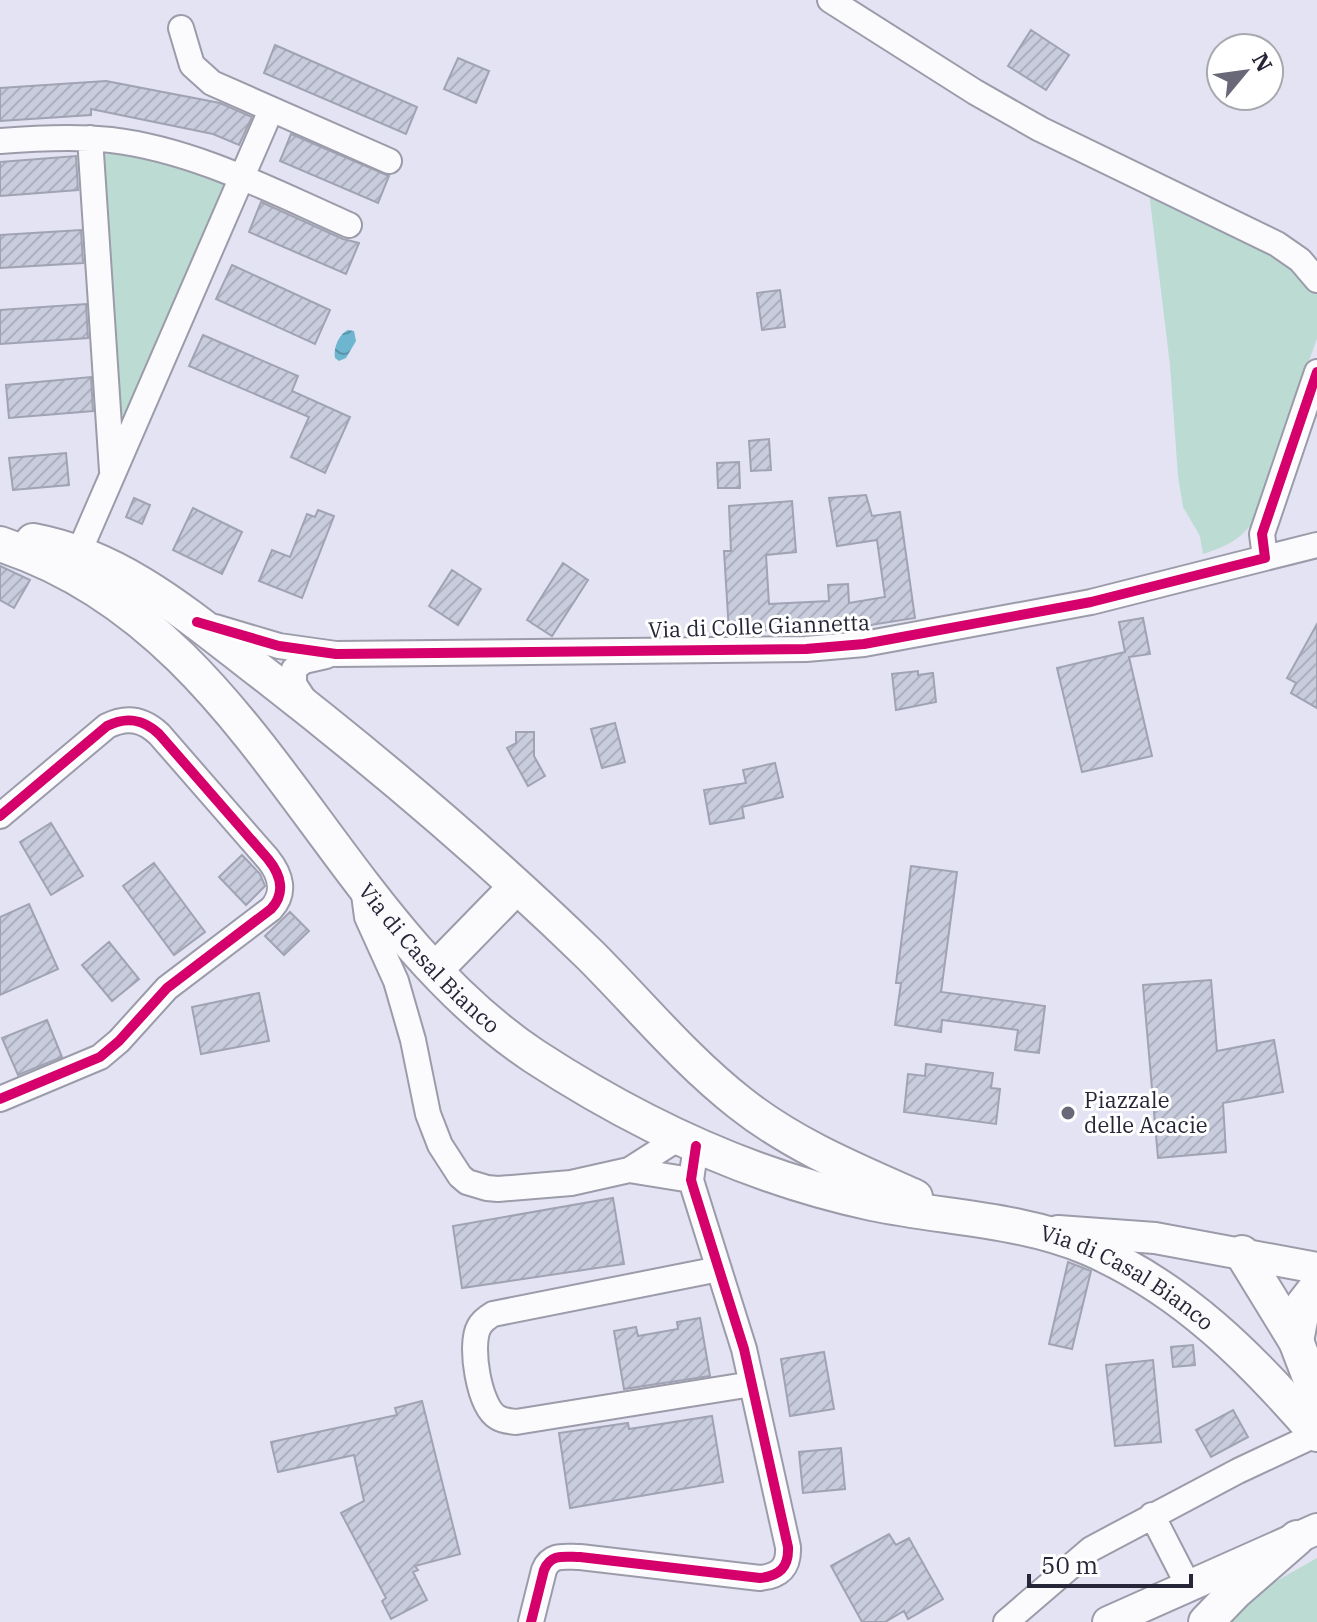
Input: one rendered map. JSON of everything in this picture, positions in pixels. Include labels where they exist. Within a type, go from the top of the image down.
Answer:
[{"type":"main road","name":"Via di Casal Bianco","points":[[0,537],[40,542],[79,552],[149,587],[316,715],[465,838],[590,956],[694,1063],[743,1105],[810,1149],[963,1219]]},
{"type":"main road","name":"Via di Casal Bianco","points":[[0,544],[51,565],[91,587],[141,621],[181,656],[247,730],[363,887],[436,969],[488,1021],[517,1044],[628,1113],[740,1164],[870,1202],[1036,1230],[1099,1252],[1161,1286],[1210,1323],[1269,1378],[1317,1434]]},
{"type":"main road","points":[[436,969],[516,887]]},
{"type":"main road","points":[[1242,1253],[1306,1368]]},
{"type":"main road","points":[[1306,1368],[1303,1305],[1314,1270]]},
{"type":"main road","points":[[1206,1622],[1235,1592],[1307,1534]]},
{"type":"street","points":[[830,0],[975,92],[1040,129],[1270,240],[1300,260],[1317,280]]},
{"type":"street","points":[[181,28],[192,65],[204,78],[389,161]]},
{"type":"street","points":[[79,552],[271,110]]},
{"type":"street","points":[[90,138],[113,475]]},
{"type":"street","points":[[0,141],[90,138],[128,142],[166,151],[242,177],[349,225]]},
{"type":"street","points":[[1265,558],[1262,534],[1317,372]]},
{"type":"street","name":"Via di Colle Giannetta","points":[[197,622],[279,646],[336,654],[806,649],[849,646],[1091,602],[1317,545]]},
{"type":"street","name":"Via di Colle Giannetta","points":[[316,715],[294,684],[294,669],[304,661],[336,654]]},
{"type":"street","points":[[0,816],[107,726],[119,721],[136,720],[159,734],[268,859],[280,878],[280,896],[271,909],[167,988],[108,1051],[0,1099]]},
{"type":"street","points":[[363,887],[367,917],[393,972],[405,1009],[428,1114],[440,1145],[460,1176],[467,1182],[487,1188],[535,1188],[571,1183],[629,1170],[687,1142],[691,1180],[752,1384],[788,1547],[785,1568],[773,1576],[760,1578],[580,1557],[555,1557],[546,1563],[531,1622]]},
{"type":"street","points":[[629,1170],[691,1180]]},
{"type":"street","points":[[1036,1230],[1155,1238],[1242,1253],[1314,1270]]},
{"type":"street","points":[[719,1269],[493,1314],[479,1327],[475,1340],[482,1394],[495,1416],[516,1422],[752,1384]]},
{"type":"street","points":[[1006,1622],[1091,1549],[1249,1465],[1317,1434]]},
{"type":"street","points":[[1152,1515],[1188,1585]]},
{"type":"street","points":[[1108,1622],[1307,1534]]},
{"type":"green space","points":[[114,150],[143,155],[227,181],[231,192],[133,414],[122,415],[102,157]]},
{"type":"green space","points":[[1149,192],[1284,256],[1317,293],[1317,338],[1253,522],[1231,542],[1203,554],[1200,536],[1183,507],[1178,476],[1170,365]]},
{"type":"green space","points":[[1317,1558],[1317,1622],[1219,1622],[1247,1598]]},
{"type":"water","points":[[348,330],[354,331],[356,341],[346,358],[339,361],[335,358],[336,346]]},
{"type":"building","points":[[1031,30],[1069,55],[1046,90],[1008,66]]},
{"type":"building","points":[[275,45],[417,107],[406,134],[264,73]]},
{"type":"building","points":[[458,58],[489,71],[476,103],[444,89]]},
{"type":"building","points":[[106,81],[220,103],[252,117],[239,145],[213,134],[91,109],[91,115],[0,121],[0,88]]},
{"type":"building","points":[[291,134],[389,176],[378,203],[280,161]]},
{"type":"building","points":[[76,156],[78,190],[0,196],[0,162]]},
{"type":"building","points":[[261,202],[343,239],[359,243],[346,274],[249,232]]},
{"type":"building","points":[[81,230],[83,263],[0,268],[0,235]]},
{"type":"building","points":[[232,265],[330,310],[315,344],[216,299]]},
{"type":"building","points":[[780,290],[785,327],[762,330],[757,293]]},
{"type":"building","points":[[86,304],[88,338],[0,344],[0,310]]},
{"type":"building","points":[[203,335],[298,376],[292,391],[350,417],[325,473],[291,457],[309,417],[189,366]]},
{"type":"building","points":[[91,377],[93,411],[9,418],[6,385]]},
{"type":"building","points":[[769,439],[771,470],[751,471],[749,441]]},
{"type":"building","points":[[66,453],[69,485],[13,490],[9,458]]},
{"type":"building","points":[[739,462],[740,488],[718,488],[717,463]]},
{"type":"building","points":[[866,495],[872,516],[900,512],[915,618],[864,626],[729,632],[724,551],[731,551],[729,506],[792,501],[796,552],[766,555],[769,604],[829,601],[828,585],[848,584],[849,603],[885,597],[877,540],[837,546],[829,498]]},
{"type":"building","points":[[134,498],[150,505],[142,524],[126,517]]},
{"type":"building","points":[[193,508],[242,532],[222,574],[173,550]]},
{"type":"building","points":[[318,510],[334,516],[302,598],[259,581],[272,550],[290,557],[307,514],[315,517]]},
{"type":"building","points":[[563,563],[588,580],[552,636],[527,620]]},
{"type":"building","points":[[0,566],[30,580],[14,608],[0,600]]},
{"type":"building","points":[[452,570],[481,589],[458,625],[429,606]]},
{"type":"building","points":[[1143,618],[1150,654],[1129,657],[1152,756],[1082,772],[1057,668],[1125,652],[1119,622]]},
{"type":"building","points":[[1317,624],[1317,708],[1291,693],[1296,683],[1287,678]]},
{"type":"building","points":[[918,671],[918,675],[933,673],[936,702],[896,710],[892,674]]},
{"type":"building","points":[[615,723],[625,762],[602,768],[591,729]]},
{"type":"building","points":[[516,732],[534,732],[534,756],[545,776],[528,786],[507,748],[516,743]]},
{"type":"building","points":[[775,763],[783,797],[742,807],[744,818],[710,824],[704,790],[746,783],[743,770]]},
{"type":"building","points":[[51,823],[83,876],[51,895],[20,842]]},
{"type":"building","points":[[242,855],[260,874],[265,886],[246,905],[219,877]]},
{"type":"building","points":[[154,863],[205,932],[174,955],[123,886]]},
{"type":"building","points":[[911,866],[957,872],[941,992],[1045,1006],[1039,1053],[1015,1050],[1018,1030],[942,1020],[941,1032],[895,1025],[901,983],[896,983]]},
{"type":"building","points":[[29,904],[58,969],[0,995],[0,917]]},
{"type":"building","points":[[290,912],[309,931],[284,955],[265,936]]},
{"type":"building","points":[[109,942],[139,979],[112,1001],[82,965]]},
{"type":"building","points":[[1211,980],[1217,1051],[1274,1040],[1283,1092],[1223,1103],[1226,1152],[1158,1158],[1143,985]]},
{"type":"building","points":[[259,993],[269,1041],[201,1054],[192,1007]]},
{"type":"building","points":[[47,1020],[62,1057],[18,1075],[2,1038]]},
{"type":"building","points":[[926,1064],[993,1073],[991,1088],[1000,1089],[996,1124],[904,1112],[908,1074],[925,1076]]},
{"type":"building","points":[[613,1198],[624,1264],[462,1288],[453,1226]]},
{"type":"building","points":[[1068,1262],[1091,1271],[1072,1349],[1049,1344]]},
{"type":"building","points":[[700,1318],[710,1376],[624,1389],[614,1331],[636,1327],[638,1336],[678,1329],[677,1322]]},
{"type":"building","points":[[1193,1345],[1195,1365],[1173,1367],[1171,1347]]},
{"type":"building","points":[[824,1352],[834,1409],[790,1416],[781,1359]]},
{"type":"building","points":[[1153,1360],[1161,1442],[1115,1446],[1106,1365]]},
{"type":"building","points":[[422,1401],[460,1554],[415,1566],[418,1570],[413,1572],[427,1600],[391,1619],[382,1601],[386,1598],[341,1513],[364,1501],[354,1455],[278,1472],[271,1442],[397,1415],[395,1408]]},
{"type":"building","points":[[1233,1410],[1248,1437],[1211,1457],[1196,1430]]},
{"type":"building","points":[[712,1416],[723,1482],[570,1508],[559,1433],[628,1423],[629,1429]]},
{"type":"building","points":[[841,1448],[845,1489],[803,1493],[799,1452]]},
{"type":"building","points":[[889,1534],[896,1545],[909,1538],[943,1599],[908,1619],[904,1611],[885,1622],[862,1622],[831,1566]]},
{"type":"cycle path","points":[[197,622],[279,646],[336,654],[806,649],[864,644],[1091,602],[1265,558],[1262,534],[1317,372]]},
{"type":"cycle path","points":[[0,816],[107,726],[128,720],[141,722],[159,734],[268,859],[280,884],[279,897],[271,909],[167,988],[119,1041],[100,1057],[0,1099]]},
{"type":"cycle path","points":[[531,1622],[544,1570],[550,1561],[559,1557],[760,1578],[778,1573],[787,1560],[788,1547],[744,1349],[691,1180],[696,1146]]},
{"type":"place","name":"Piazzale delle Acacie","points":[[1068,1113]]}]
